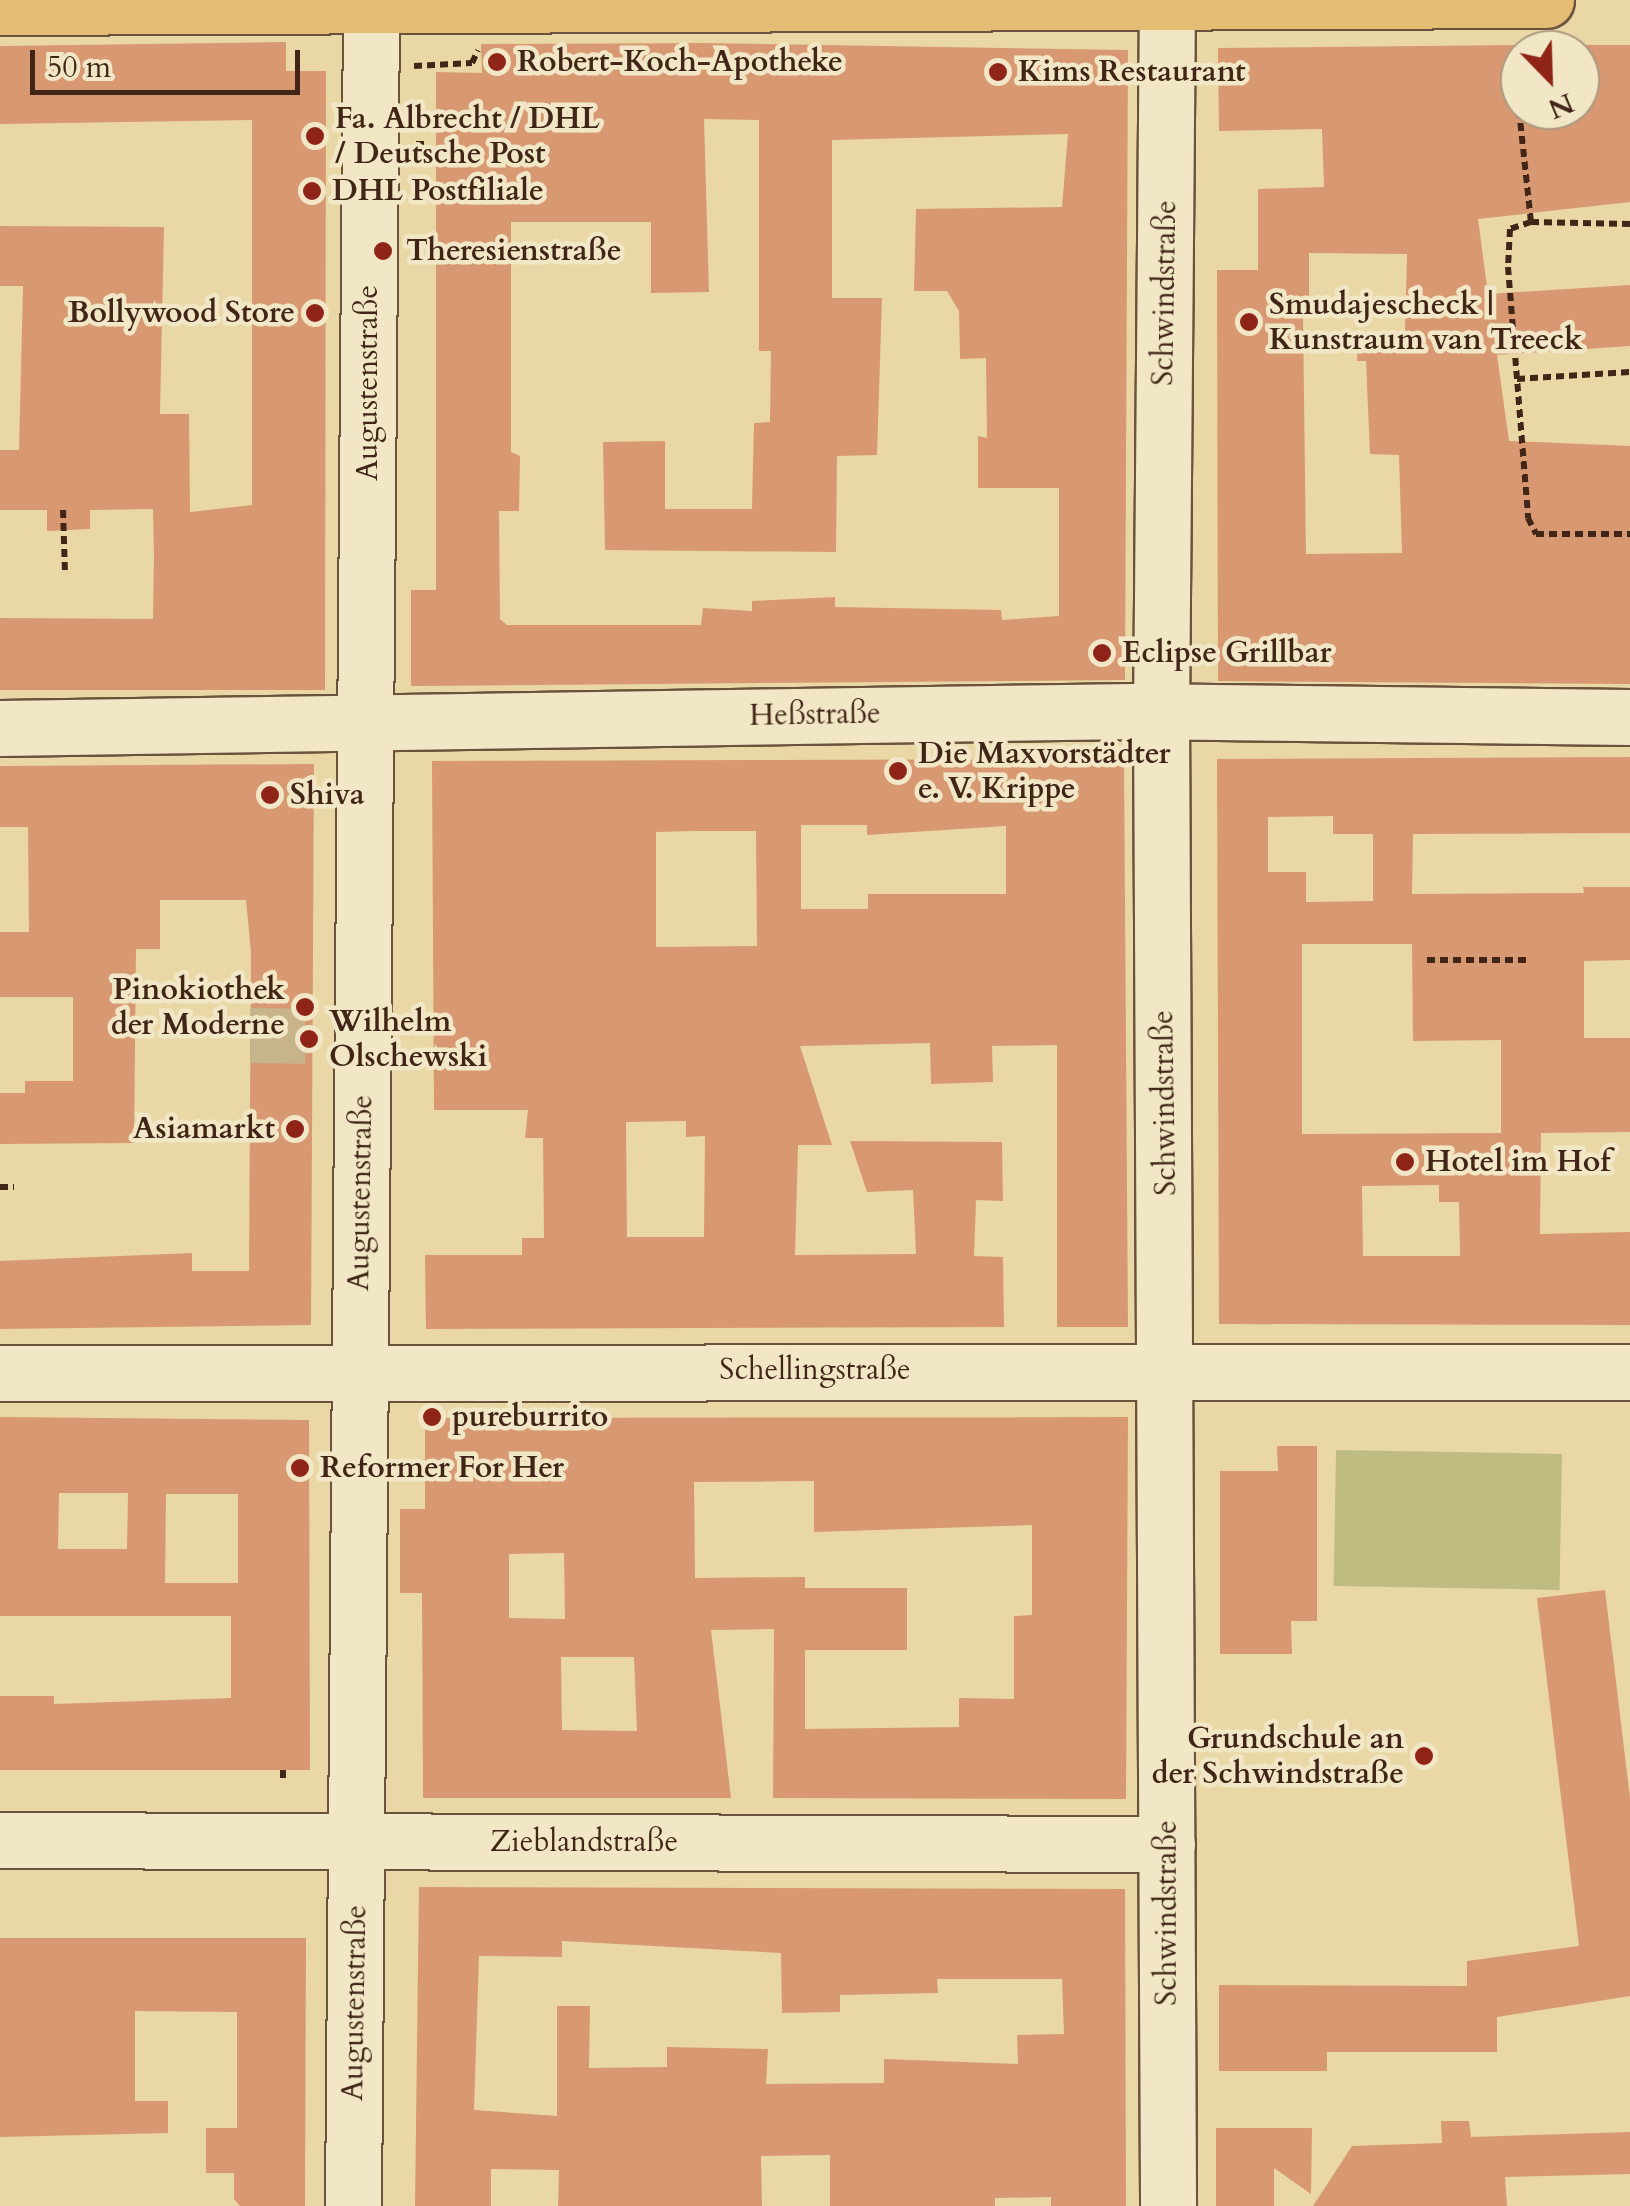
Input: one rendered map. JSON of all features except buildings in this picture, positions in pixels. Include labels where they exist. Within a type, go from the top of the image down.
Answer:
[{"type":"main road","points":[[0,7],[1546,0]]},
{"type":"street","name":"Schwindstraße","points":[[1167,1],[1161,711],[1168,2206]]},
{"type":"street","name":"Augustenstraße","points":[[352,2206],[360,1372],[340,1036],[366,720],[370,3]]},
{"type":"street","name":"Heßstraße","points":[[0,728],[1161,711],[1630,717]]},
{"type":"street","name":"Schellingstraße","points":[[0,1373],[1167,1369],[1630,1372]]},
{"type":"street","name":"Zieblandstraße","points":[[0,1840],[1167,1844]]},
{"type":"path","points":[[1522,130],[1531,222]]},
{"type":"path","points":[[416,155],[416,144],[429,144]]},
{"type":"path","points":[[1630,224],[1531,222],[1510,229],[1518,446],[1528,518],[1536,534],[1630,534]]},
{"type":"path","points":[[1518,378],[1630,372]]},
{"type":"path","points":[[63,510],[64,572]]},
{"type":"path","points":[[1427,960],[1528,960]]},
{"type":"path","points":[[0,1187],[14,1187]]},
{"type":"path","points":[[283,1770],[283,1781]]},
{"type":"shaded area","points":[[1336,1450],[1562,1454],[1560,1590],[1334,1586]]},
{"type":"tunnel","points":[[250,1035],[316,1036]]},
{"type":"place","name":"Robert-Koch-Apotheke","points":[[497,62]]},
{"type":"place","name":"Kims Restaurant","points":[[998,72]]},
{"type":"place","name":"Fa. Albrecht / DHL / Deutsche Post","points":[[315,136]]},
{"type":"place","name":"DHL Postfiliale","points":[[312,191]]},
{"type":"place","name":"Theresienstraße","points":[[383,251]]},
{"type":"place","name":"Bollywood Store","points":[[315,313]]},
{"type":"place","name":"Smudajescheck | Kunstraum van Treeck","points":[[1249,322]]},
{"type":"place","name":"Eclipse Grillbar","points":[[1102,653]]},
{"type":"place","name":"Die Maxvorstädter e. V. Krippe","points":[[898,771]]},
{"type":"place","name":"Shiva","points":[[270,795]]},
{"type":"place","name":"Pinokiothek der Moderne","points":[[305,1007]]},
{"type":"place","name":"Wilhelm Olschewski","points":[[309,1039]]},
{"type":"place","name":"Asiamarkt","points":[[295,1129]]},
{"type":"place","name":"Hotel im Hof","points":[[1405,1162]]},
{"type":"place","name":"pureburrito","points":[[432,1417]]},
{"type":"place","name":"Reformer For Her","points":[[300,1468]]},
{"type":"place","name":"Grundschule an der Schwindstraße","points":[[1424,1756]]}]
